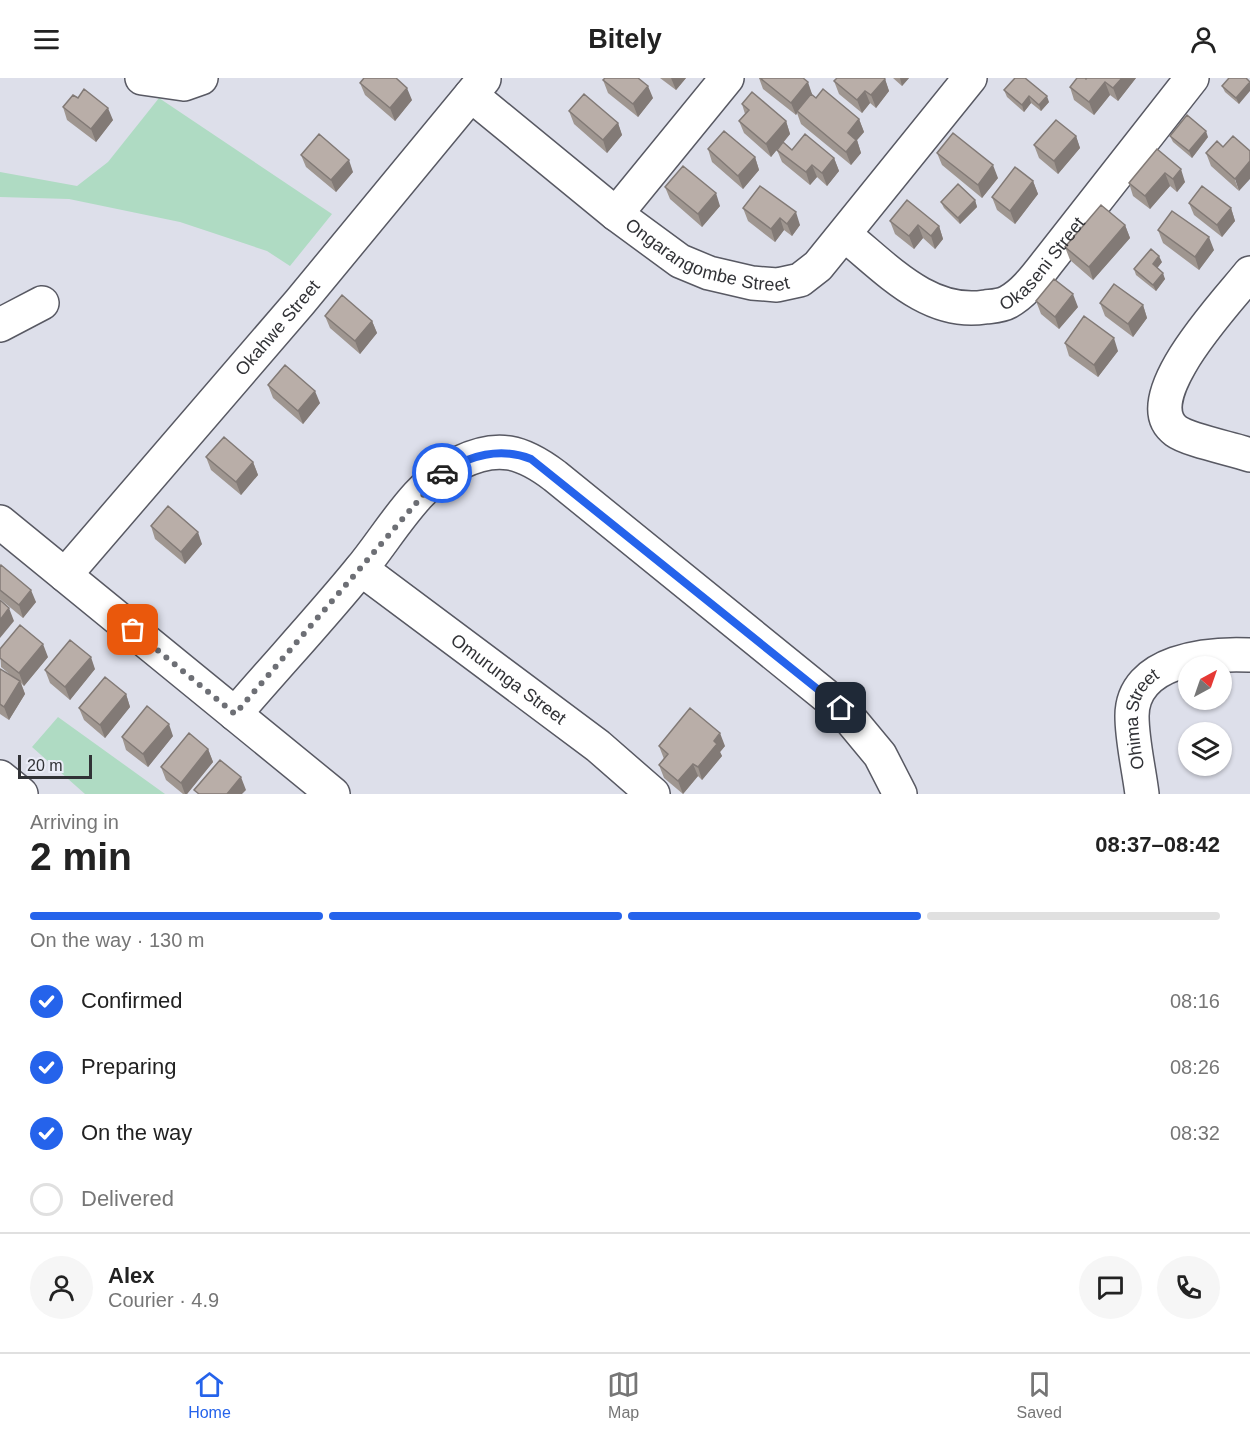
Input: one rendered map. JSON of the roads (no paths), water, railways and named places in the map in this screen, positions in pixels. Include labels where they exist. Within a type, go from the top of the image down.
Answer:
[{"type":"street","points":[[142,78],[184,84],[201,78]]},
{"type":"street","points":[[616,214],[727,78]]},
{"type":"street","name":"Ongarangombe Street","points":[[478,86],[616,214],[680,261],[709,273],[752,283],[777,285],[800,280],[818,266],[845,236],[970,78]]},
{"type":"street","name":"Okaseni Street","points":[[845,236],[921,296],[951,307],[978,308],[1004,304],[1031,282],[1192,78]]},
{"type":"street","name":"Okahwe Street","points":[[65,575],[300,302],[478,86]]},
{"type":"street","points":[[1250,273],[1174,371],[1163,404],[1168,421],[1177,432],[1250,455]]},
{"type":"street","points":[[0,325],[42,303]]},
{"type":"street","points":[[235,714],[361,569],[433,481],[461,462],[501,451],[513,452],[531,459],[841,708],[880,755],[900,794]]},
{"type":"street","points":[[0,522],[333,794]]},
{"type":"street","name":"Omurunga Street","points":[[361,569],[598,746],[653,794]]},
{"type":"street","name":"Ohima Street","points":[[1142,794],[1132,714],[1136,698],[1146,681],[1165,665],[1201,658],[1250,655]]},
{"type":"street","points":[[0,777],[21,794]]}]
